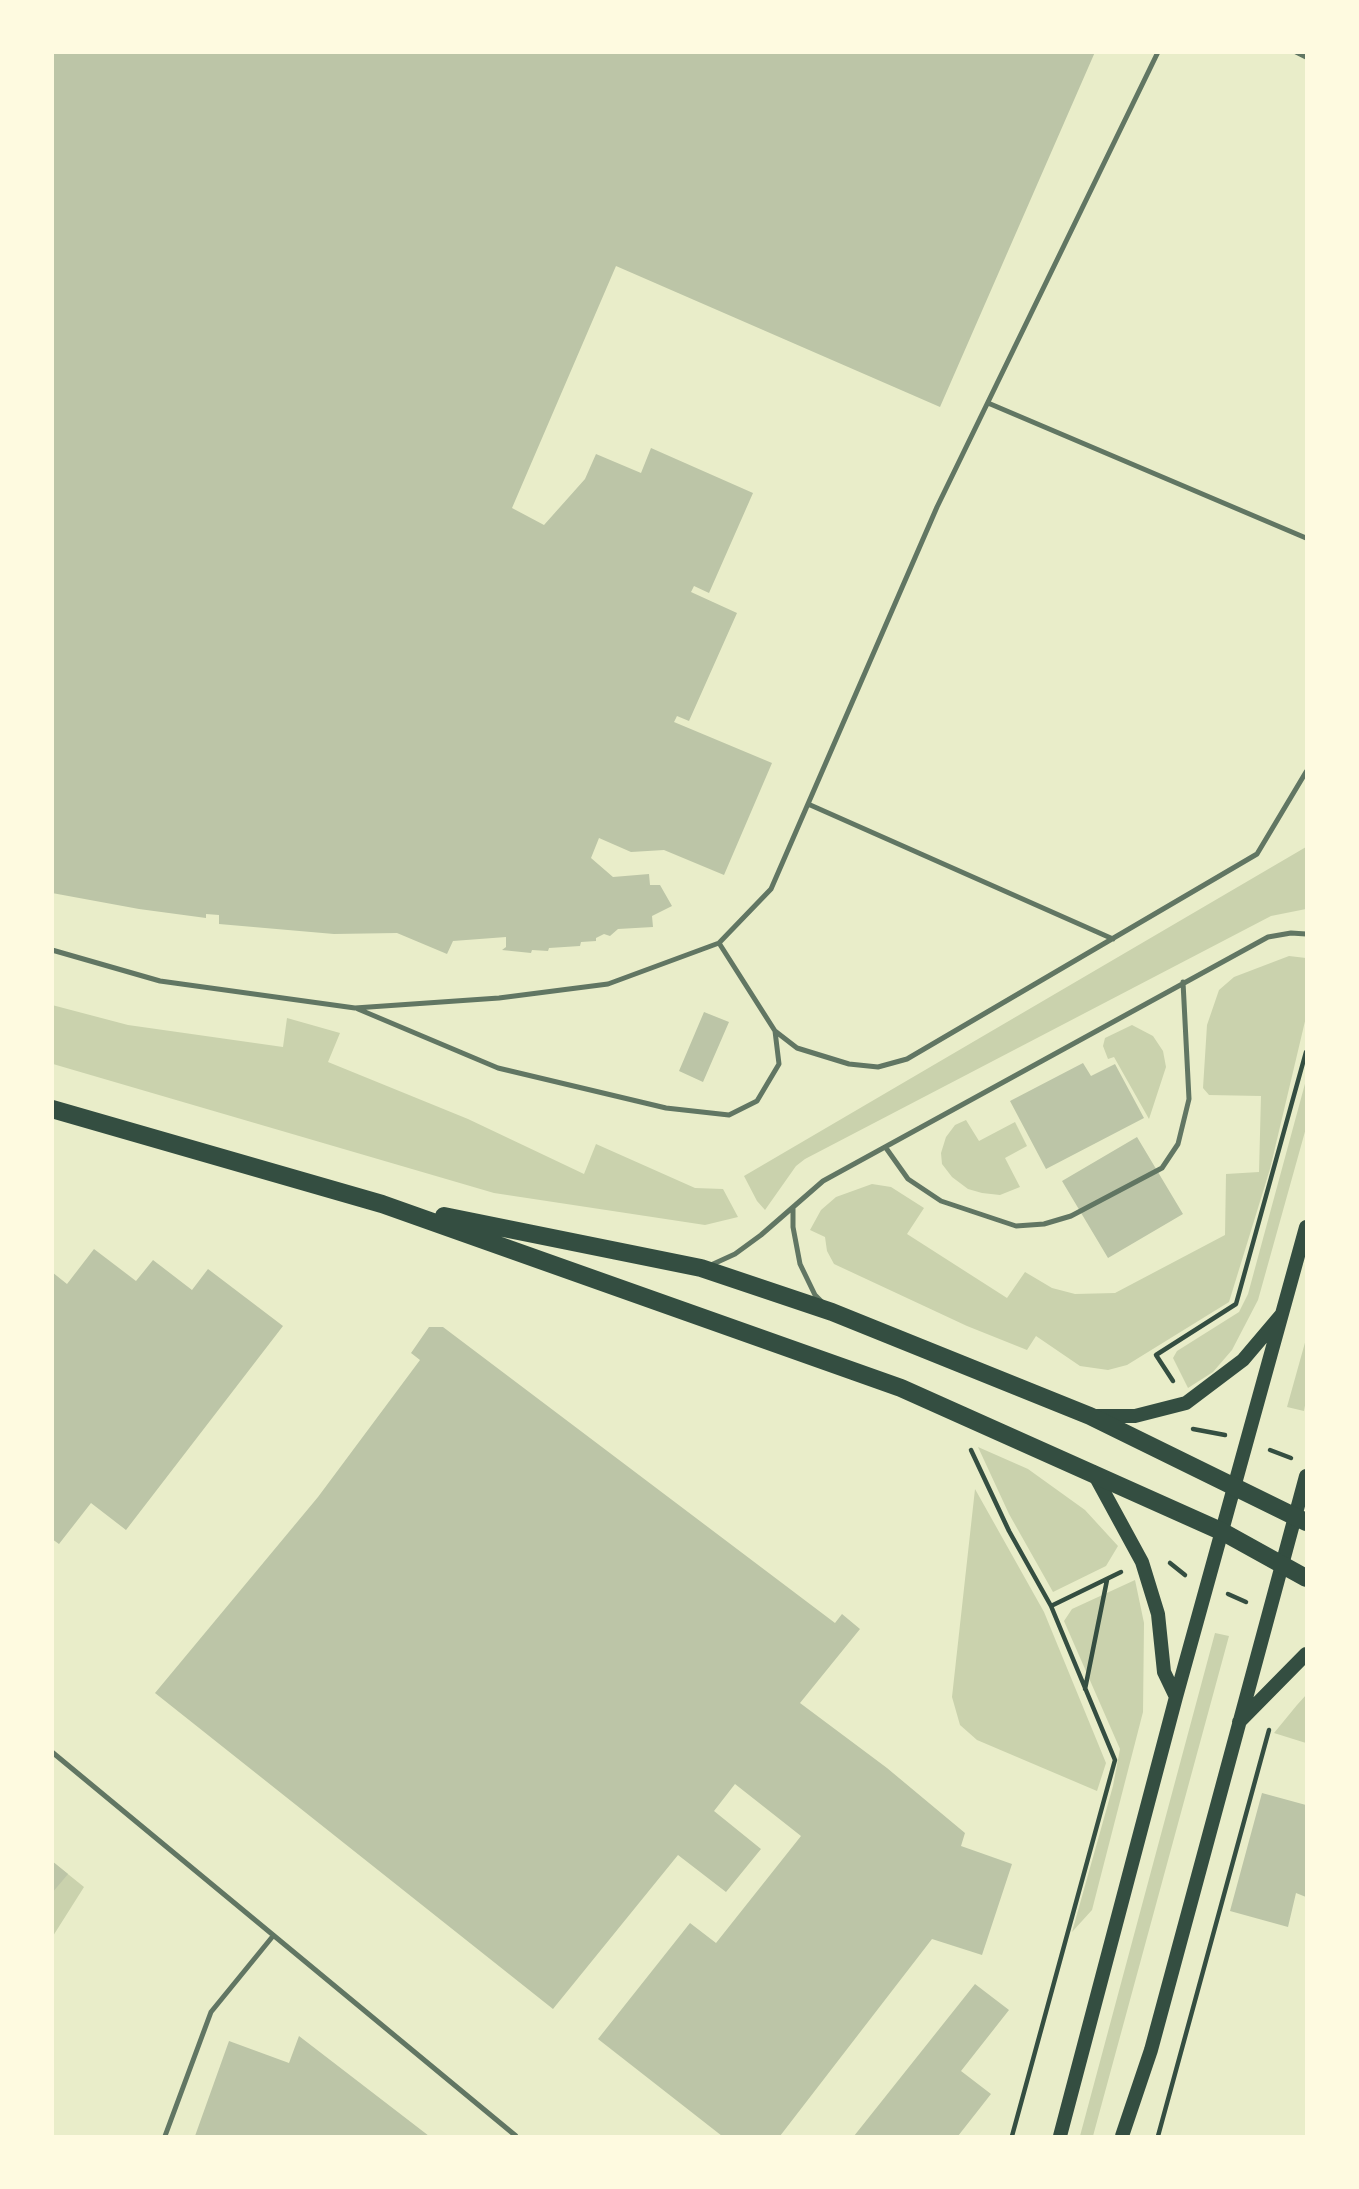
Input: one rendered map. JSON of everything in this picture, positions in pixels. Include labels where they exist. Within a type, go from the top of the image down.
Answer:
[{"type":"main road","points":[[52,1109],[382,1204],[901,1388],[1223,1532],[1307,1578]]},
{"type":"main road","points":[[382,1204],[701,1268],[832,1311],[1090,1416],[1301,1519]]},
{"type":"main road","points":[[1060,2137],[1176,1697],[1286,1311],[1307,1227]]},
{"type":"main road","points":[[1090,1416],[1135,1416],[1186,1403],[1243,1360],[1286,1311]]},
{"type":"main road","points":[[1093,1472],[1142,1562],[1158,1614],[1164,1672],[1176,1697]]},
{"type":"main road","points":[[1122,2137],[1151,2050],[1281,1564],[1301,1519],[1307,1476]]},
{"type":"main road","points":[[1238,1723],[1307,1654]]},
{"type":"lane","points":[[52,950],[160,981],[355,1008],[499,998],[608,984],[719,943],[771,890],[937,507],[1158,52]]},
{"type":"lane","points":[[1296,52],[1307,57]]},
{"type":"lane","points":[[988,402],[1307,538]]},
{"type":"lane","points":[[719,943],[775,1031],[797,1048],[849,1064],[877,1067],[887,1065],[907,1059],[1258,854],[1307,772]]},
{"type":"lane","points":[[808,804],[1113,939]]},
{"type":"lane","points":[[701,1268],[735,1254],[823,1181],[1183,982],[1268,937],[1291,933],[1307,934]]},
{"type":"lane","points":[[886,1148],[908,1179],[941,1201],[1016,1226],[1044,1224],[1071,1216],[1162,1168],[1178,1144],[1189,1099],[1183,982]]},
{"type":"lane","points":[[355,1008],[498,1068],[666,1108],[729,1115],[757,1101],[779,1064],[775,1031]]},
{"type":"lane","points":[[793,1207],[793,1227],[800,1264],[815,1294],[832,1311]]},
{"type":"lane","points":[[52,1752],[516,2137]]},
{"type":"lane","points":[[165,2137],[211,2012],[273,1937]]},
{"type":"path","points":[[1156,1355],[1237,1304],[1307,1052]]},
{"type":"path","points":[[967,1443],[1009,1531],[1051,1606],[1115,1760],[1012,2137]]},
{"type":"path","points":[[1051,1606],[1142,1562]]},
{"type":"path","points":[[1085,1689],[1107,1580]]},
{"type":"path","points":[[1158,2137],[1271,1723]]},
{"type":"green space","points":[[1306,847],[1306,909],[1271,916],[805,1159],[796,1166],[765,1210],[757,1201],[744,1176]]},
{"type":"green space","points":[[1289,956],[1306,958],[1306,1017],[1270,1169],[1229,1302],[1127,1365],[1108,1370],[1080,1366],[1036,1336],[1027,1350],[967,1326],[834,1264],[827,1251],[825,1237],[810,1230],[821,1210],[836,1197],[872,1184],[891,1187],[924,1208],[907,1234],[1007,1298],[1025,1272],[1052,1288],[1075,1294],[1115,1293],[1225,1235],[1226,1174],[1259,1172],[1261,1096],[1209,1095],[1203,1088],[1207,1025],[1219,990],[1234,977]]},
{"type":"green space","points":[[52,1005],[128,1025],[283,1047],[287,1018],[340,1033],[328,1062],[468,1119],[584,1174],[596,1144],[695,1188],[723,1189],[738,1217],[705,1225],[494,1193],[53,1064]]},
{"type":"green space","points":[[1132,1025],[1153,1036],[1163,1051],[1166,1067],[1149,1119],[1114,1057],[1108,1059],[1103,1046],[1105,1038]]},
{"type":"green space","points":[[1306,1080],[1306,1128],[1258,1300],[1232,1350],[1213,1372],[1188,1388],[1173,1358],[1177,1351],[1239,1312],[1248,1294]]},
{"type":"green space","points":[[966,1120],[979,1141],[1015,1122],[1027,1146],[1005,1158],[1020,1187],[1000,1195],[982,1193],[968,1189],[952,1177],[942,1164],[941,1153],[946,1137],[955,1125]]},
{"type":"green space","points":[[1306,1339],[1306,1400],[1304,1411],[1287,1407]]},
{"type":"green space","points":[[978,1447],[1028,1469],[1085,1510],[1118,1546],[1106,1566],[1053,1592],[1009,1514]]},
{"type":"green space","points":[[975,1489],[1044,1612],[1106,1763],[1097,1791],[977,1740],[960,1725],[952,1697]]},
{"type":"green space","points":[[1135,1580],[1144,1623],[1143,1712],[1092,1910],[1072,1932],[1113,1786],[1120,1749],[1064,1621],[1072,1609]]},
{"type":"green space","points":[[1215,1633],[1229,1636],[1093,2136],[1080,2136]]},
{"type":"green space","points":[[1306,1695],[1306,1743],[1274,1733],[1297,1705]]},
{"type":"green space","points":[[53,1862],[84,1887],[53,1936]]},
{"type":"building","points":[[52,52],[1095,52],[940,407],[616,266],[512,508],[544,525],[585,479],[596,454],[641,473],[651,448],[753,493],[709,593],[694,586],[691,592],[737,613],[689,721],[677,716],[674,722],[772,763],[724,875],[664,850],[631,852],[599,838],[591,858],[613,877],[649,874],[650,885],[660,885],[672,906],[652,916],[653,927],[618,929],[610,936],[604,934],[596,938],[596,941],[581,942],[580,946],[549,948],[548,951],[532,950],[531,953],[502,950],[506,947],[506,937],[453,941],[447,954],[397,933],[334,934],[219,924],[219,915],[206,914],[206,918],[52,893]]},
{"type":"building","points":[[704,1012],[729,1022],[703,1082],[679,1071]]},
{"type":"building","points":[[1083,1063],[1091,1076],[1115,1064],[1144,1118],[1046,1169],[1010,1101]]},
{"type":"building","points":[[1137,1137],[1183,1214],[1108,1258],[1062,1181]]},
{"type":"building","points":[[94,1249],[136,1281],[153,1260],[192,1290],[208,1269],[283,1326],[126,1530],[91,1503],[59,1544],[52,1539],[52,1272],[67,1284]]},
{"type":"building","points":[[429,1327],[443,1327],[835,1623],[842,1614],[860,1629],[800,1703],[887,1768],[965,1833],[961,1846],[1012,1864],[982,1955],[932,1939],[780,2136],[722,2136],[598,2039],[690,1923],[716,1943],[801,1836],[735,1784],[714,1811],[761,1849],[726,1892],[678,1855],[553,2009],[155,1693],[318,1497],[420,1360],[411,1353]]},
{"type":"building","points":[[1262,1793],[1306,1805],[1306,1897],[1296,1893],[1288,1927],[1230,1911]]},
{"type":"building","points":[[52,1861],[68,1874],[52,1893]]},
{"type":"building","points":[[975,1984],[1009,2010],[961,2071],[991,2094],[958,2136],[854,2136]]},
{"type":"building","points":[[299,2036],[429,2136],[195,2136],[229,2041],[289,2063]]}]
